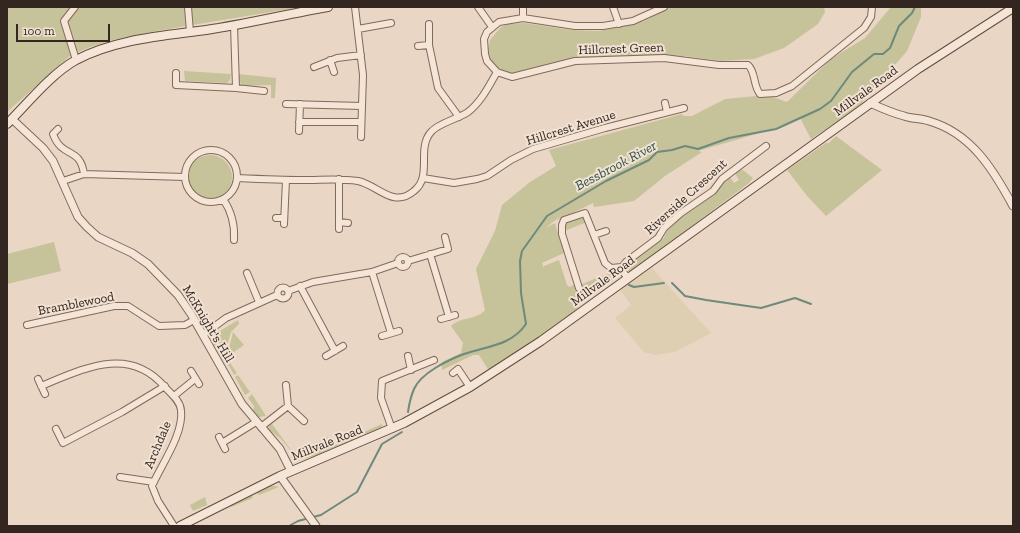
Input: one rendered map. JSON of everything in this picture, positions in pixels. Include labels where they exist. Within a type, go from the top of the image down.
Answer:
[{"type":"main road","points":[[9,122],[47,83],[76,60],[120,44],[142,38],[234,25],[328,7]]},
{"type":"main road","name":"Millvale Road","points":[[180,526],[280,476],[392,428],[470,387],[541,341],[944,51],[1013,8]]},
{"type":"street","points":[[75,7],[64,21],[76,60]]},
{"type":"street","points":[[188,7],[190,32]]},
{"type":"street","points":[[355,7],[363,75],[361,137]]},
{"type":"street","points":[[237,178],[339,180],[360,182],[370,186],[385,196],[400,198],[414,191],[423,178],[424,150],[428,136],[433,130],[459,117],[474,106],[497,72],[487,61],[484,46],[487,32],[492,27],[482,15],[478,7]]},
{"type":"street","points":[[523,7],[524,18]]},
{"type":"street","name":"Hillcrest Green","points":[[613,7],[619,24]]},
{"type":"street","name":"Hillcrest Green","points":[[492,27],[505,20],[524,18],[582,26],[619,24],[641,18],[664,7]]},
{"type":"street","name":"Hillcrest Green","points":[[497,72],[512,77],[575,61],[676,58],[720,65],[748,65],[752,69],[756,89],[760,94],[776,93],[792,86],[864,28],[871,17],[872,7]]},
{"type":"street","points":[[358,29],[391,23]]},
{"type":"street","points":[[429,24],[429,45],[438,88],[459,117]]},
{"type":"street","points":[[234,25],[236,88]]},
{"type":"street","points":[[380,25],[381,33]]},
{"type":"street","points":[[418,46],[429,45]]},
{"type":"street","points":[[314,67],[337,58],[361,55]]},
{"type":"street","points":[[330,60],[334,72]]},
{"type":"street","points":[[176,73],[176,85],[264,91]]},
{"type":"street","points":[[665,103],[667,112]]},
{"type":"street","points":[[870,103],[905,117],[929,121],[954,132],[977,149],[987,161],[1013,206]]},
{"type":"street","points":[[286,104],[362,106]]},
{"type":"street","points":[[299,131],[300,104]]},
{"type":"street","name":"Hillcrest Avenue","points":[[423,178],[454,183],[477,179],[487,176],[511,160],[534,149],[684,108]]},
{"type":"street","name":"McKnight's Hill","points":[[9,122],[43,148],[53,161],[78,217],[87,227],[98,237],[132,253],[148,264],[178,295],[203,335],[242,404],[280,449],[291,471]]},
{"type":"street","points":[[299,122],[361,122]]},
{"type":"street","points":[[58,129],[53,134],[54,139],[63,149],[79,157],[82,161],[84,174]]},
{"type":"street","name":"Riverside Crescent","points":[[622,268],[626,262],[658,238],[664,228],[681,213],[713,191],[722,179],[766,146]]},
{"type":"street","points":[[211,150],[227,156],[236,170],[237,178],[232,190],[223,199],[215,202],[206,202],[198,198],[189,189],[185,177],[186,169],[196,155],[211,150]]},
{"type":"street","points":[[63,181],[84,174],[185,177]]},
{"type":"street","points":[[276,218],[284,221],[286,180]]},
{"type":"street","points":[[339,180],[339,226],[348,223]]},
{"type":"street","points":[[223,199],[230,209],[234,220],[234,240]]},
{"type":"street","points":[[579,288],[562,234],[562,225],[564,220],[586,213],[606,266],[617,269],[622,268],[628,278]]},
{"type":"street","points":[[594,235],[606,231]]},
{"type":"street","points":[[203,335],[226,318],[277,295],[280,298],[285,298],[288,291],[300,286],[372,272],[398,263],[401,267],[404,267],[408,261],[448,249],[445,237]]},
{"type":"street","points":[[430,254],[449,317]]},
{"type":"street","points":[[372,272],[391,333]]},
{"type":"street","points":[[247,273],[259,302]]},
{"type":"street","points":[[300,286],[335,351]]},
{"type":"street","name":"Bramblewood","points":[[26,325],[114,306],[128,306],[159,326],[185,325],[194,320]]},
{"type":"street","points":[[441,319],[455,315]]},
{"type":"street","points":[[382,336],[399,331]]},
{"type":"street","points":[[326,356],[343,346]]},
{"type":"street","points":[[408,356],[411,370]]},
{"type":"street","points":[[392,428],[381,398],[380,385],[382,381],[434,360]]},
{"type":"street","name":"Archdale","points":[[41,386],[82,369],[114,362],[147,370],[157,377],[174,396],[179,403],[181,410],[181,421],[172,446],[152,486],[153,492],[174,526]]},
{"type":"street","points":[[453,373],[458,370],[470,387]]},
{"type":"street","points":[[174,396],[197,381],[191,371]]},
{"type":"street","points":[[38,379],[45,394]]},
{"type":"street","points":[[286,385],[288,406],[304,421]]},
{"type":"street","points":[[56,429],[63,443],[122,412],[165,386]]},
{"type":"street","points":[[226,449],[221,440],[258,424],[288,406]]},
{"type":"street","points":[[128,478],[129,471]]},
{"type":"street","points":[[280,476],[316,526]]},
{"type":"street","points":[[120,477],[154,482]]},
{"type":"shaded area","points":[[7,7],[301,7],[156,31],[113,40],[90,47],[71,55],[7,112]]},
{"type":"shaded area","points":[[671,7],[824,7],[825,12],[818,24],[784,48],[754,59],[721,61],[685,56],[651,55],[573,59],[516,74],[502,72],[496,68],[490,60],[488,50],[490,40],[501,27],[508,24],[524,23],[572,30],[599,31],[642,22]]},
{"type":"shaded area","points":[[891,7],[921,7],[921,17],[907,51],[859,106],[811,139],[800,118],[770,130],[698,151],[702,152],[665,176],[634,201],[594,207],[593,203],[556,221],[562,215],[545,228],[555,223],[564,253],[542,263],[544,268],[544,266],[559,260],[567,285],[569,287],[574,285],[577,291],[582,289],[582,284],[609,273],[618,276],[577,305],[578,307],[575,311],[532,343],[492,369],[488,369],[479,355],[473,355],[442,370],[442,362],[461,353],[463,343],[451,326],[459,321],[478,315],[485,310],[476,269],[495,231],[502,205],[530,182],[556,166],[549,150],[682,114],[683,116],[692,116],[725,99],[767,95],[787,102],[831,59],[865,38]]},
{"type":"shaded area","points":[[184,71],[231,74],[230,80],[227,83],[185,81]]},
{"type":"shaded area","points":[[238,74],[276,78],[275,98],[271,98],[271,85],[243,86],[238,80]]},
{"type":"shaded area","points":[[836,136],[882,170],[826,216],[808,197],[787,170],[826,143],[829,143]]},
{"type":"shaded area","points":[[214,155],[226,161],[231,169],[231,185],[226,193],[218,198],[206,199],[194,193],[189,185],[188,173],[194,161],[202,156]]},
{"type":"shaded area","points":[[739,167],[753,178],[749,183],[631,272],[628,271],[628,267],[633,260],[664,238],[674,223],[712,196],[725,179],[730,177],[734,183],[739,180],[735,173]]},
{"type":"shaded area","points":[[583,217],[587,222],[564,231],[567,223]]},
{"type":"shaded area","points":[[54,242],[61,271],[7,284],[7,254]]},
{"type":"shaded area","points":[[652,268],[711,333],[675,352],[655,355],[644,352],[615,318],[631,305],[621,289]]},
{"type":"shaded area","points":[[238,320],[239,324],[231,332],[225,352],[212,333],[216,330],[220,331]]},
{"type":"shaded area","points":[[233,332],[244,345],[227,357]]},
{"type":"shaded area","points":[[212,337],[237,373],[234,375],[229,366],[225,364],[211,340]]},
{"type":"shaded area","points":[[238,375],[250,392],[245,395],[235,377]]},
{"type":"shaded area","points":[[252,394],[266,416],[259,417],[253,411],[254,406],[248,398]]},
{"type":"shaded area","points":[[272,424],[293,453],[280,438],[269,430],[269,425]]},
{"type":"shaded area","points":[[382,424],[382,427],[370,433],[370,435],[312,458],[297,461],[291,457],[327,437],[331,445],[335,445]]},
{"type":"shaded area","points":[[270,485],[279,487],[259,495],[256,492]]},
{"type":"shaded area","points":[[252,494],[253,498],[231,507],[229,504]]},
{"type":"shaded area","points":[[205,497],[207,505],[193,511],[190,505]]},
{"type":"waterway","name":"Bessbrook River","points":[[408,412],[414,389],[429,372],[443,363],[464,354],[506,341],[513,337],[526,324],[521,293],[520,261],[522,251],[547,216],[606,181],[649,160],[657,152],[685,146],[698,149],[729,138],[776,129],[820,109],[831,101],[852,72],[874,54],[883,54],[890,48],[899,26],[912,13],[915,7]]},
{"type":"waterway","points":[[629,285],[634,287],[664,283]]},
{"type":"waterway","points":[[672,283],[685,296],[706,300],[761,308],[795,298],[811,304]]},
{"type":"waterway","name":"Bessbrook River","points":[[289,526],[298,521],[321,515],[357,492],[382,444],[402,432]]}]
